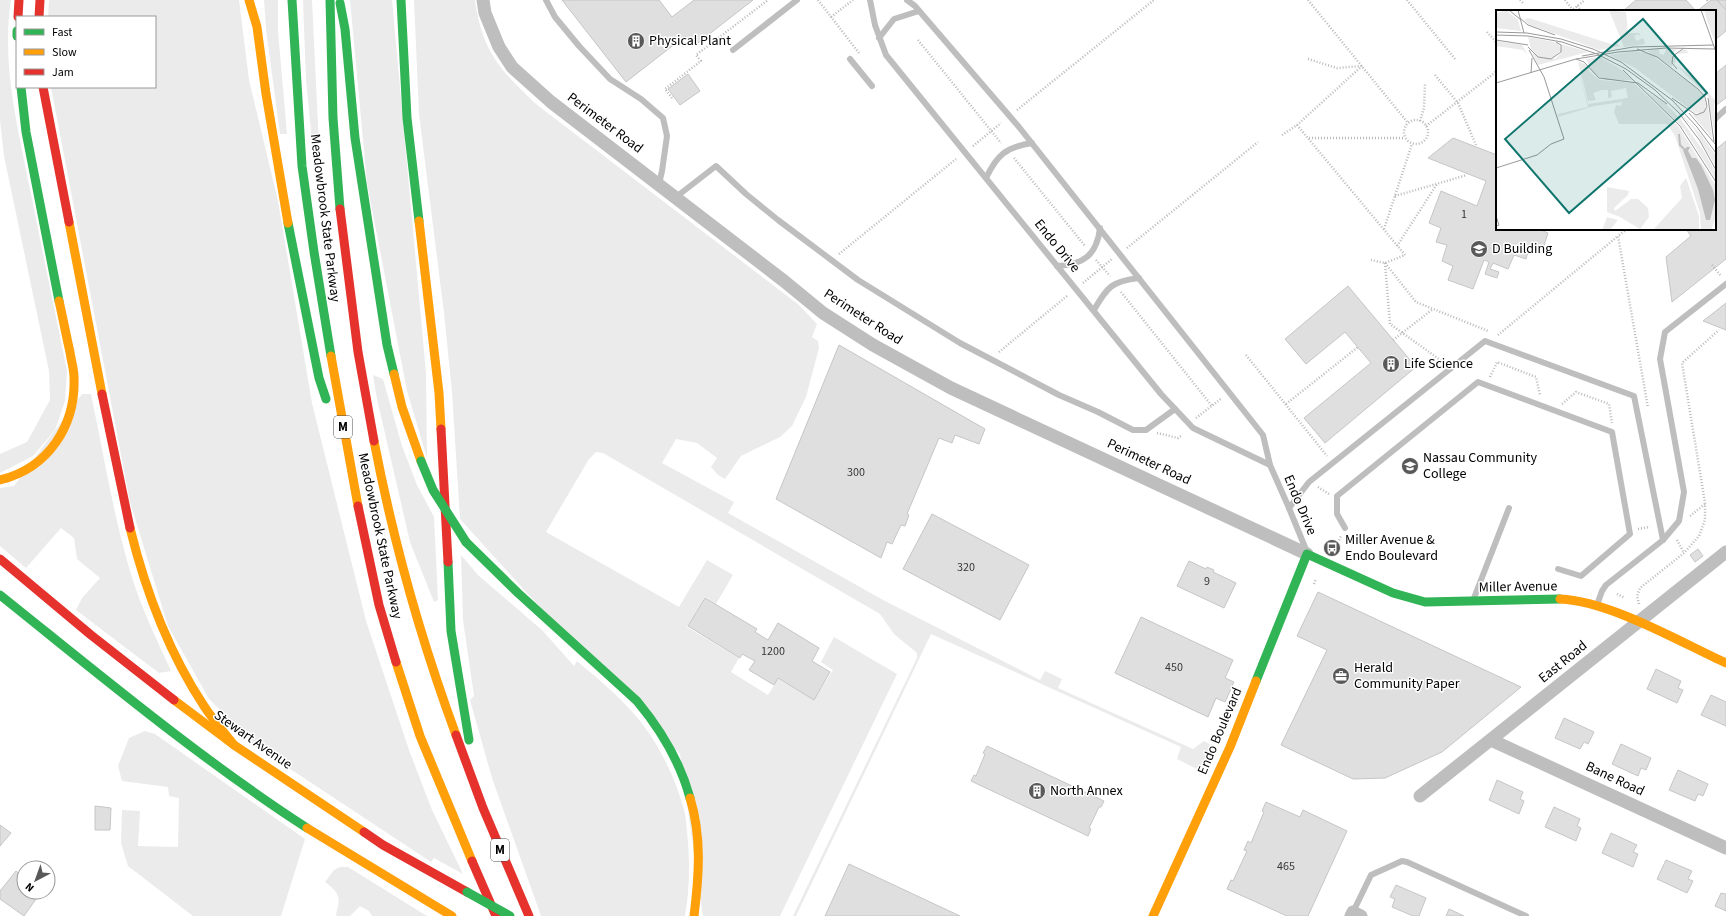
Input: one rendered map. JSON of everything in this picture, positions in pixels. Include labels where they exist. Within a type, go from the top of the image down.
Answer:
[{"type":"main road","points":[[18,16],[20,0]]},
{"type":"main road","points":[[39,16],[40,0]]},
{"type":"main road","points":[[249,0],[257,27]]},
{"type":"main road","points":[[255,0],[266,94],[295,261],[319,378],[329,408]]},
{"type":"main road","name":"Meadowbrook State Parkway","points":[[292,0],[295,75],[302,165],[314,257],[351,474],[374,586],[399,674],[424,748],[496,916]]},
{"type":"main road","name":"Meadowbrook State Parkway","points":[[330,0],[331,78],[337,187],[348,287],[366,396],[384,486],[407,580],[434,670],[478,794],[528,916]]},
{"type":"main road","points":[[339,0],[345,29],[355,138],[387,345],[402,407],[426,475],[440,504],[466,542],[500,577],[636,700],[666,741],[681,771],[697,828],[699,884],[694,916]]},
{"type":"main road","points":[[400,0],[408,118],[440,400],[451,631],[478,794]]},
{"type":"main road","points":[[0,480],[21,472],[35,464],[54,444],[67,422],[73,403],[74,375],[26,132],[21,88]]},
{"type":"main road","points":[[43,88],[116,464],[138,561],[153,602],[182,666],[202,702],[234,745]]},
{"type":"main road","points":[[334,423],[351,474]]},
{"type":"main road","name":"Miller Avenue","points":[[1307,554],[1394,593],[1425,602],[1562,599],[1597,606],[1638,622],[1726,663]]},
{"type":"main road","name":"Endo Boulevard","points":[[1153,916],[1230,747],[1307,554]]},
{"type":"main road","name":"Stewart Avenue","points":[[0,559],[149,687],[383,845],[510,916]]},
{"type":"main road","points":[[6,578],[19,576]]},
{"type":"main road","points":[[0,595],[244,785],[291,818],[452,916]]},
{"type":"street","name":"Perimeter Road","points":[[483,0],[485,13],[499,47],[512,67],[551,102],[778,276],[823,313],[872,344],[951,388],[1307,554]]},
{"type":"street","name":"East Road","points":[[1420,796],[1638,622],[1723,558]]},
{"type":"street","name":"Bane Road","points":[[1491,740],[1726,848]]},
{"type":"lane","points":[[546,0],[555,16],[579,46],[610,80],[641,99],[663,118],[667,136],[659,184]]},
{"type":"lane","points":[[733,50],[797,0]]},
{"type":"lane","name":"Endo Drive","points":[[870,0],[875,25],[886,55],[1094,310],[1156,389],[1193,428],[1270,465]]},
{"type":"lane","name":"Endo Drive","points":[[907,0],[1032,143],[1263,435],[1270,465],[1307,554]]},
{"type":"lane","points":[[879,38],[894,19],[919,12]]},
{"type":"lane","points":[[850,59],[872,86]]},
{"type":"lane","points":[[1716,118],[1726,110]]},
{"type":"lane","points":[[986,178],[993,164],[1007,150],[1017,145],[1032,143]]},
{"type":"lane","points":[[676,198],[716,166],[751,198],[831,260],[865,284],[960,343],[1059,395],[1098,412],[1132,430],[1146,430],[1175,409]]},
{"type":"lane","points":[[1057,266],[1072,265],[1087,258],[1098,242],[1100,228]]},
{"type":"lane","points":[[1094,310],[1110,286],[1120,281],[1139,278]]},
{"type":"lane","points":[[1597,606],[1606,585],[1663,540],[1679,521],[1684,492],[1660,359],[1665,332],[1726,284]]},
{"type":"lane","points":[[1289,508],[1309,482],[1485,341],[1634,396],[1663,540]]},
{"type":"lane","points":[[1345,528],[1337,514],[1337,496],[1478,382],[1612,432],[1630,534],[1581,576],[1558,569]]},
{"type":"lane","points":[[1472,602],[1509,508]]},
{"type":"lane","points":[[1355,915],[1370,875],[1402,861],[1526,916]]},
{"type":"path","points":[[672,98],[665,89],[701,61],[696,55],[768,0]]},
{"type":"path","points":[[818,0],[860,53],[850,59]]},
{"type":"path","points":[[831,17],[853,0]]},
{"type":"path","points":[[1016,110],[1154,0]]},
{"type":"path","points":[[1308,0],[1408,123]]},
{"type":"path","points":[[1407,0],[1455,59]]},
{"type":"path","points":[[1565,0],[1572,10],[1585,0]]},
{"type":"path","points":[[1577,6],[1580,10]]},
{"type":"path","points":[[1488,32],[1496,42]]},
{"type":"path","points":[[918,40],[1003,145]]},
{"type":"path","points":[[1308,59],[1337,68],[1362,66]]},
{"type":"path","points":[[1282,135],[1297,125],[1362,66]]},
{"type":"path","points":[[1426,126],[1458,103],[1496,72]]},
{"type":"path","points":[[1435,75],[1458,103],[1476,145]]},
{"type":"path","points":[[1420,121],[1425,99],[1425,84]]},
{"type":"path","points":[[1308,138],[1405,138],[1412,144],[1420,144],[1424,142],[1428,135],[1426,126],[1420,121],[1416,120],[1408,123],[1404,130],[1405,138]]},
{"type":"path","points":[[973,146],[1000,123]]},
{"type":"path","points":[[1297,125],[1404,255],[1385,263],[1371,260]]},
{"type":"path","points":[[1126,248],[1258,142]]},
{"type":"path","points":[[1384,229],[1412,144]]},
{"type":"path","points":[[1011,155],[1086,246]]},
{"type":"path","points":[[831,260],[956,159]]},
{"type":"path","points":[[1395,196],[1467,175]]},
{"type":"path","points":[[1397,246],[1437,184]]},
{"type":"path","points":[[1498,335],[1626,230]]},
{"type":"path","points":[[1618,236],[1649,414]]},
{"type":"path","points":[[1094,257],[1111,278]]},
{"type":"path","points":[[1083,283],[1112,259]]},
{"type":"path","points":[[1385,263],[1416,302],[1485,330]]},
{"type":"path","points":[[1385,263],[1390,324],[1443,362]]},
{"type":"path","points":[[1712,265],[1721,277]]},
{"type":"path","points":[[1120,290],[1212,406]]},
{"type":"path","points":[[991,359],[1067,296]]},
{"type":"path","points":[[1393,340],[1433,309]]},
{"type":"path","points":[[1286,404],[1358,347]]},
{"type":"path","points":[[1246,355],[1327,456]]},
{"type":"path","points":[[1486,385],[1497,361],[1536,377],[1540,398]]},
{"type":"path","points":[[1559,406],[1576,392],[1610,403],[1612,427]]},
{"type":"path","points":[[1194,420],[1219,400]]},
{"type":"path","points":[[1313,484],[1332,496]]},
{"type":"path","points":[[1690,516],[1705,503]]},
{"type":"path","points":[[1637,529],[1652,527]]},
{"type":"path","points":[[1334,551],[1345,528]]},
{"type":"path","points":[[1677,540],[1684,553]]},
{"type":"path","points":[[1314,584],[1316,579]]},
{"type":"shaded area","points":[[0,0],[11,0],[8,24],[8,48],[12,95],[67,371],[65,401],[55,430],[33,456],[0,473],[0,454],[27,442],[50,400],[49,371],[4,156],[0,120]]},
{"type":"shaded area","points":[[49,0],[239,0],[249,80],[278,201],[312,403],[366,621],[409,750],[432,810],[463,874],[434,858],[431,862],[257,747],[209,699],[168,626],[130,502],[51,88],[156,88],[156,16],[48,16]]},
{"type":"shaded area","points":[[264,0],[278,0],[278,31],[287,134],[280,134],[266,29]]},
{"type":"shaded area","points":[[303,0],[312,0],[320,166],[314,162],[306,80]]},
{"type":"shaded area","points":[[350,0],[392,0],[426,373],[427,458],[407,391],[367,183]]},
{"type":"shaded area","points":[[414,0],[475,0],[482,33],[495,58],[512,81],[536,104],[799,305],[817,324],[812,337],[818,341],[819,348],[806,397],[792,426],[780,437],[741,456],[725,479],[718,475],[711,467],[717,458],[697,443],[676,439],[662,463],[734,502],[728,513],[885,601],[1040,680],[1045,671],[1062,679],[1058,688],[1193,749],[1204,741],[1213,746],[1201,767],[1197,769],[1177,759],[1181,747],[931,634],[796,916],[793,916],[917,658],[917,653],[894,634],[880,614],[603,453],[596,452],[589,459],[546,532],[679,607],[707,560],[733,575],[716,604],[705,597],[687,627],[739,658],[731,672],[768,695],[778,679],[814,700],[833,670],[821,662],[834,637],[897,674],[780,916],[703,916],[680,754],[526,592],[460,519],[452,392],[444,313],[419,114]]},
{"type":"shaded area","points":[[373,375],[383,379],[402,446],[417,485],[434,517],[438,600],[434,602],[410,542],[377,399]]},
{"type":"shaded area","points":[[82,394],[91,394],[112,501],[132,578],[153,632],[171,671],[159,673],[76,610],[82,598],[100,578],[77,559],[74,538],[61,528],[26,568],[0,546],[0,488],[14,486]]},
{"type":"shaded area","points":[[461,555],[478,575],[543,631],[574,666],[577,661],[622,701],[651,736],[671,772],[685,815],[689,874],[685,916],[541,916],[492,778],[470,700],[474,696],[463,620]]},
{"type":"shaded area","points":[[145,731],[155,734],[305,839],[281,916],[193,916],[128,866],[121,843],[122,810],[140,811],[138,846],[178,847],[179,798],[169,796],[168,787],[122,781],[118,766],[129,738]]},
{"type":"shaded area","points":[[340,867],[348,867],[427,916],[372,916],[369,911],[360,906],[350,916],[337,916],[338,896],[334,889],[325,882],[334,870]]},
{"type":"building","name":"Physical Plant","points":[[562,0],[659,0],[672,17],[694,0],[753,0],[694,46],[685,36],[626,82]]},
{"type":"building","points":[[1636,0],[1686,0],[1695,10],[1624,10]]},
{"type":"building","points":[[1711,0],[1717,0],[1726,10],[1726,31],[1716,39],[1716,10],[1698,10]]},
{"type":"building","points":[[1717,0],[1726,0],[1726,10]]},
{"type":"building","points":[[1726,65],[1726,98],[1716,105],[1716,73]]},
{"type":"building","points":[[688,74],[700,91],[680,105],[668,89]]},
{"type":"building","name":"D Building","points":[[1453,138],[1496,155],[1496,230],[1541,230],[1548,233],[1543,249],[1530,244],[1526,259],[1514,255],[1508,269],[1493,263],[1490,269],[1499,272],[1497,278],[1485,274],[1489,262],[1484,260],[1473,289],[1448,280],[1453,266],[1442,261],[1447,245],[1436,242],[1441,228],[1429,223],[1441,191],[1477,206],[1486,181],[1428,158]]},
{"type":"building","points":[[1726,141],[1726,259],[1672,302],[1666,257],[1691,236],[1687,230],[1716,230],[1716,149]]},
{"type":"building","name":"Life Science","points":[[1348,286],[1416,367],[1325,443],[1304,418],[1371,363],[1345,332],[1306,364],[1285,339]]},
{"type":"building","points":[[1726,303],[1726,330],[1703,321]]},
{"type":"building","points":[[839,345],[985,429],[979,444],[955,435],[952,443],[939,438],[907,514],[909,515],[905,526],[901,525],[892,544],[887,542],[881,558],[776,499]]},
{"type":"building","points":[[932,514],[1029,565],[1000,620],[903,569]]},
{"type":"building","points":[[1698,549],[1703,556],[1695,562],[1690,555]]},
{"type":"building","points":[[1189,561],[1206,569],[1207,567],[1214,570],[1213,572],[1236,583],[1224,608],[1177,586]]},
{"type":"building","points":[[1318,592],[1521,687],[1442,752],[1385,778],[1353,779],[1281,745],[1327,650],[1297,636]]},
{"type":"building","points":[[705,598],[757,629],[755,632],[768,640],[778,623],[819,648],[812,661],[830,672],[814,700],[778,678],[774,685],[749,670],[755,661],[742,654],[740,658],[688,626]]},
{"type":"building","points":[[1141,617],[1233,660],[1225,678],[1234,682],[1225,702],[1216,698],[1208,717],[1115,673]]},
{"type":"building","points":[[1656,669],[1681,681],[1678,688],[1683,690],[1677,703],[1647,689]]},
{"type":"building","points":[[1711,695],[1726,702],[1726,726],[1701,715]]},
{"type":"building","points":[[1564,718],[1594,732],[1588,744],[1584,742],[1580,749],[1555,738]]},
{"type":"building","points":[[1621,744],[1651,758],[1646,770],[1641,768],[1638,776],[1612,764]]},
{"type":"building","name":"North Annex","points":[[987,746],[1104,801],[1101,807],[1099,807],[1089,828],[1091,829],[1088,836],[971,781],[974,775],[976,776],[985,754],[983,753]]},
{"type":"building","points":[[1678,770],[1708,784],[1703,796],[1698,794],[1695,801],[1669,790]]},
{"type":"building","points":[[1497,780],[1523,792],[1520,799],[1524,801],[1519,814],[1489,800]]},
{"type":"building","points":[[1266,802],[1300,817],[1303,810],[1347,831],[1308,916],[1287,916],[1227,889],[1231,880],[1233,881],[1247,851],[1244,850],[1248,841],[1251,843],[1264,812],[1262,811]]},
{"type":"building","points":[[95,806],[111,808],[110,830],[95,830]]},
{"type":"building","points":[[1554,807],[1580,819],[1577,826],[1581,828],[1576,841],[1545,827]]},
{"type":"building","points":[[0,825],[11,833],[0,846]]},
{"type":"building","points":[[1611,833],[1637,845],[1633,852],[1638,854],[1633,867],[1602,853]]},
{"type":"building","points":[[1666,860],[1692,871],[1688,879],[1693,881],[1687,893],[1657,879]]},
{"type":"building","points":[[849,864],[960,916],[825,916]]},
{"type":"building","points":[[16,871],[16,900],[35,900],[24,916],[0,899],[0,891]]},
{"type":"building","points":[[1396,885],[1426,898],[1419,916],[1413,916],[1392,907],[1395,899],[1390,897]]},
{"type":"building","points":[[1721,893],[1726,894],[1726,911],[1715,906]]},
{"type":"building","points":[[1449,909],[1464,916],[1446,916]]},
{"type":"traffic: fast","points":[[292,0],[302,166],[331,356]]},
{"type":"traffic: fast","points":[[330,0],[333,118],[340,209]]},
{"type":"traffic: fast","points":[[401,0],[407,118],[419,221]]},
{"type":"traffic: fast","points":[[340,3],[345,29],[355,138],[387,345],[394,374]]},
{"type":"traffic: fast","points":[[21,88],[26,132],[59,301]]},
{"type":"traffic: fast","points":[[288,223],[319,378],[326,399]]},
{"type":"traffic: fast","points":[[421,461],[433,490],[466,542]]},
{"type":"traffic: fast","points":[[466,542],[518,593],[637,701],[669,746],[681,771],[690,798]]},
{"type":"traffic: fast","points":[[1256,681],[1307,554],[1393,593],[1425,602],[1560,599]]},
{"type":"traffic: fast","points":[[448,562],[451,631],[469,740]]},
{"type":"traffic: fast","points":[[0,595],[189,745],[307,828]]},
{"type":"traffic: fast","points":[[467,892],[510,916]]},
{"type":"traffic: slow","points":[[249,0],[257,27],[266,94],[288,223]]},
{"type":"traffic: slow","points":[[419,221],[439,393],[441,429]]},
{"type":"traffic: slow","points":[[69,222],[102,394]]},
{"type":"traffic: slow","points":[[0,480],[33,466],[45,455],[56,442],[64,428],[70,412],[73,395],[74,374],[59,301]]},
{"type":"traffic: slow","points":[[331,356],[358,506]]},
{"type":"traffic: slow","points":[[394,374],[402,407],[421,461]]},
{"type":"traffic: slow","points":[[374,441],[390,515],[409,590],[431,663],[456,735]]},
{"type":"traffic: slow","points":[[130,528],[143,574],[169,642],[191,686],[204,706],[234,745]]},
{"type":"traffic: slow","points":[[1560,599],[1580,601],[1622,615],[1726,663]]},
{"type":"traffic: slow","points":[[396,662],[420,736],[472,861]]},
{"type":"traffic: slow","points":[[1153,916],[1230,747],[1256,681]]},
{"type":"traffic: slow","points":[[174,700],[234,745],[364,832]]},
{"type":"traffic: slow","points":[[690,798],[694,813],[698,842],[698,871],[694,916]]},
{"type":"traffic: slow","points":[[307,828],[452,916]]},
{"type":"traffic: jam","points":[[18,16],[19,0]]},
{"type":"traffic: jam","points":[[39,16],[40,0]]},
{"type":"traffic: jam","points":[[43,88],[69,222]]},
{"type":"traffic: jam","points":[[340,209],[358,352],[374,441]]},
{"type":"traffic: jam","points":[[102,394],[130,528]]},
{"type":"traffic: jam","points":[[441,429],[448,562]]},
{"type":"traffic: jam","points":[[358,506],[379,605],[396,662]]},
{"type":"traffic: jam","points":[[0,559],[91,635],[174,700]]},
{"type":"traffic: jam","points":[[456,735],[483,808],[529,916]]},
{"type":"traffic: jam","points":[[364,832],[383,845],[467,892]]},
{"type":"traffic: jam","points":[[472,861],[496,916]]},
{"type":"place","name":"Physical Plant","points":[[636,41]]},
{"type":"place","name":"D Building","points":[[1479,249]]},
{"type":"place","name":"Life Science","points":[[1391,364]]},
{"type":"place","name":"Nassau Community College","points":[[1410,466]]},
{"type":"place","name":"Miller Avenue & Endo Boulevard","points":[[1332,548]]},
{"type":"place","name":"Herald Community Paper","points":[[1341,676]]},
{"type":"place","name":"North Annex","points":[[1037,791]]}]
